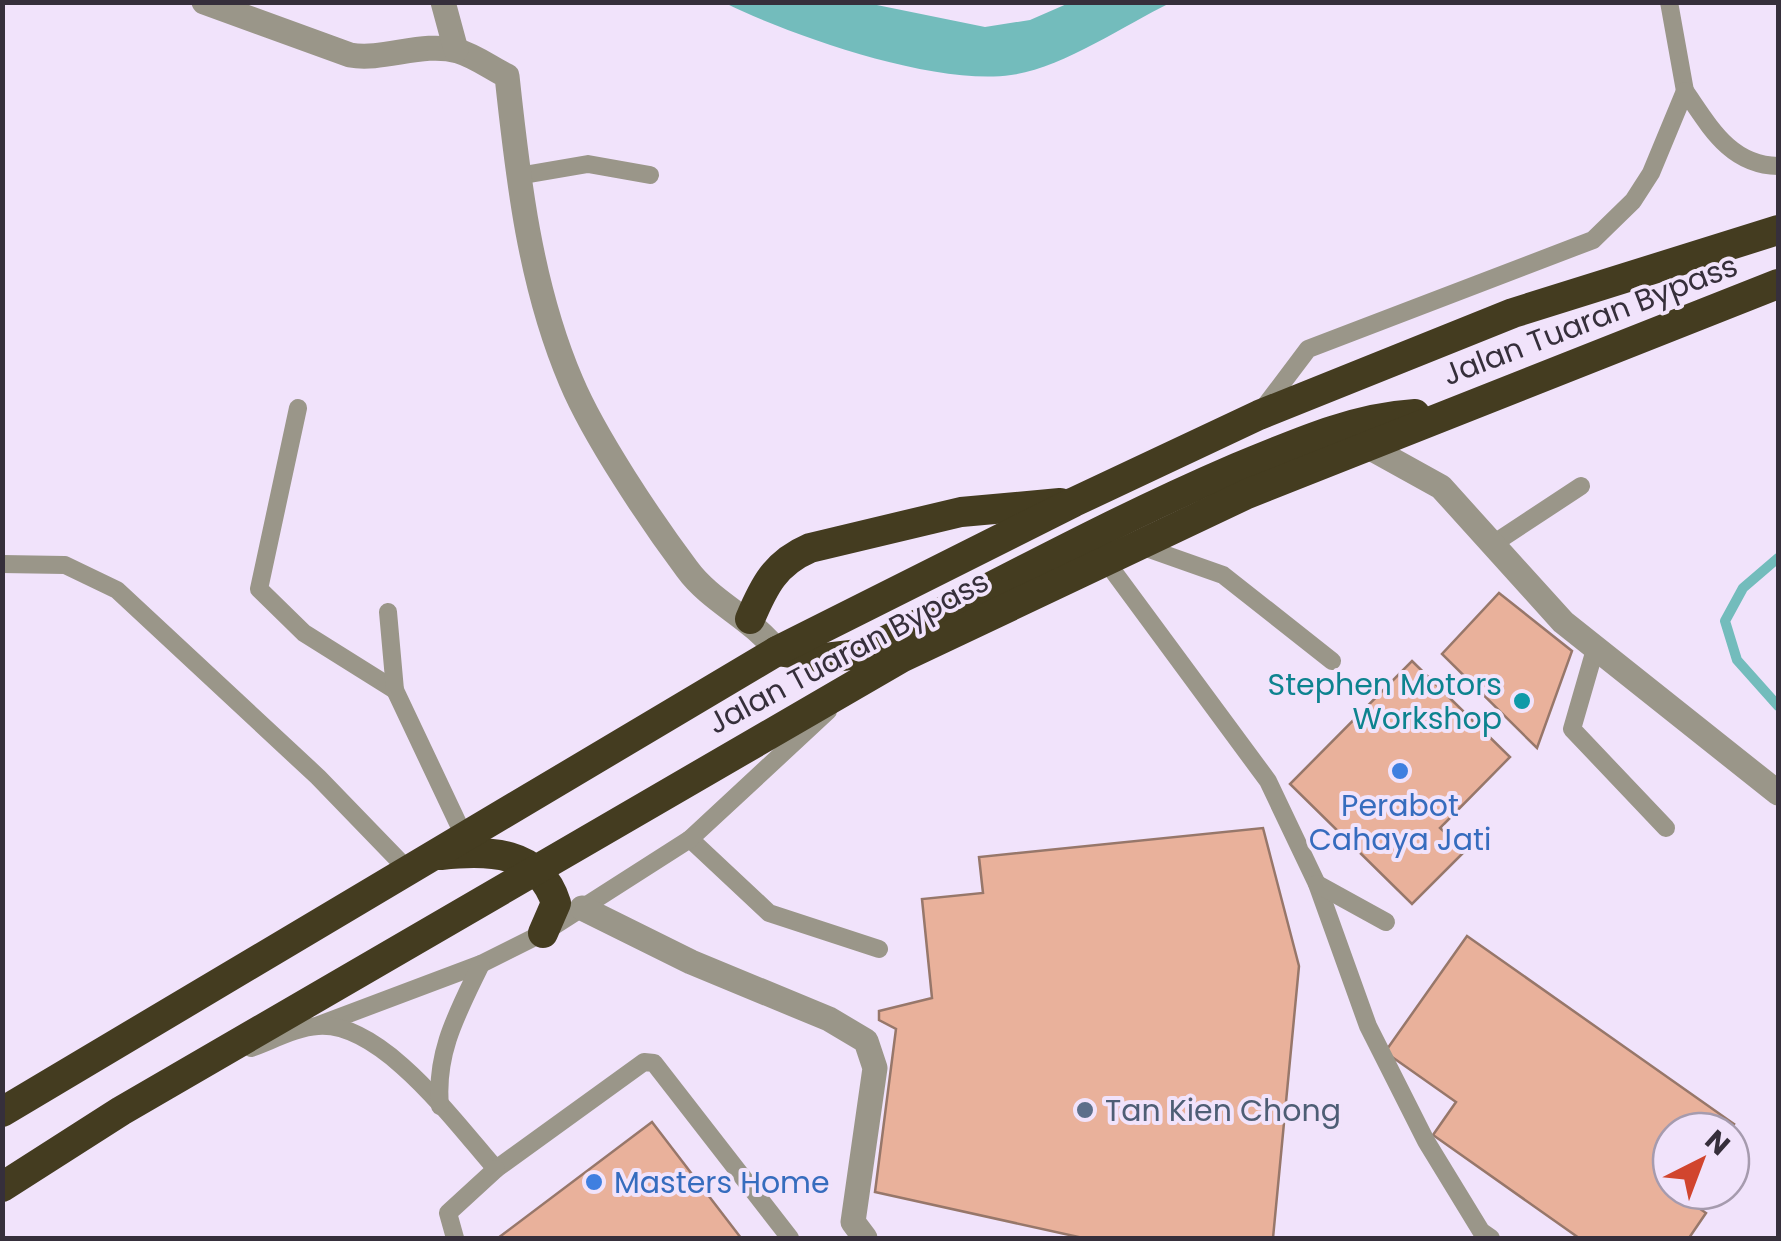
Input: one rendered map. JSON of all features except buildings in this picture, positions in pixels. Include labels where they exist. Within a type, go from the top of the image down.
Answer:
[{"type":"highway","name":"Jalan Tuaran Bypass","points":[[2,1112],[777,650],[1074,502],[1259,415],[1513,313],[1778,230]]},
{"type":"highway","name":"Jalan Tuaran Bypass","points":[[2,1187],[202,1064],[847,687],[1247,494],[1778,284]]},
{"type":"highway","points":[[777,650],[825,658],[859,654],[1156,502],[1316,434],[1388,416],[1440,416]]},
{"type":"highway","points":[[750,620],[773,572],[788,557],[810,548],[961,512],[1074,502]]},
{"type":"highway","points":[[420,863],[493,851],[535,869],[549,881],[556,903],[542,933]]},
{"type":"street","points":[[204,2],[350,55],[374,60],[396,52],[456,50],[507,76],[518,176],[546,312],[571,383],[690,574],[750,620],[777,650]]},
{"type":"street","points":[[443,2],[456,50]]},
{"type":"street","points":[[1367,446],[1442,487],[1563,622],[1778,793]]},
{"type":"street","points":[[582,908],[692,962],[829,1020],[866,1041],[875,1068],[853,1222],[866,1238]]},
{"type":"lane","points":[[1669,2],[1685,92],[1727,150],[1762,166],[1778,166]]},
{"type":"lane","points":[[1259,415],[1308,349],[1593,240],[1633,201],[1651,174],[1685,92]]},
{"type":"lane","points":[[518,176],[588,164],[650,174]]},
{"type":"lane","points":[[298,408],[259,588],[304,633],[395,690]]},
{"type":"lane","points":[[1493,544],[1580,486]]},
{"type":"lane","points":[[1138,544],[1223,576],[1332,661]]},
{"type":"lane","points":[[1106,560],[1268,781],[1317,884],[1368,1026],[1426,1141],[1485,1236]]},
{"type":"lane","points":[[4,565],[65,565],[117,590],[318,778],[420,863]]},
{"type":"lane","points":[[388,612],[395,690],[464,836]]},
{"type":"lane","points":[[1596,646],[1572,730],[1666,828]]},
{"type":"lane","points":[[202,1064],[319,1026],[481,964],[542,933],[690,839],[819,722],[847,687]]},
{"type":"lane","points":[[690,839],[770,912],[880,949]]},
{"type":"lane","points":[[1317,884],[1386,922]]},
{"type":"lane","points":[[440,1106],[437,1072],[446,1038],[481,964]]},
{"type":"lane","points":[[319,1026],[361,1037],[395,1057],[496,1169]]},
{"type":"lane","points":[[455,1238],[448,1213],[496,1169],[644,1062],[654,1064],[790,1238]]},
{"type":"shaded area","points":[[725,3],[867,3],[985,27],[1030,20],[1069,3],[1170,3],[1050,64],[1011,75],[980,76],[905,66],[865,55],[787,30]]},
{"type":"waterway","points":[[1778,558],[1743,588],[1725,621],[1737,660],[1778,706]]},
{"type":"place","name":"Stephen Motors Workshop","points":[[1522,701]]},
{"type":"place","name":"Perabot Cahaya Jati","points":[[1400,771]]},
{"type":"place","name":"Tan Kien Chong","points":[[1085,1110]]},
{"type":"place","name":"Masters Home","points":[[594,1182]]}]
